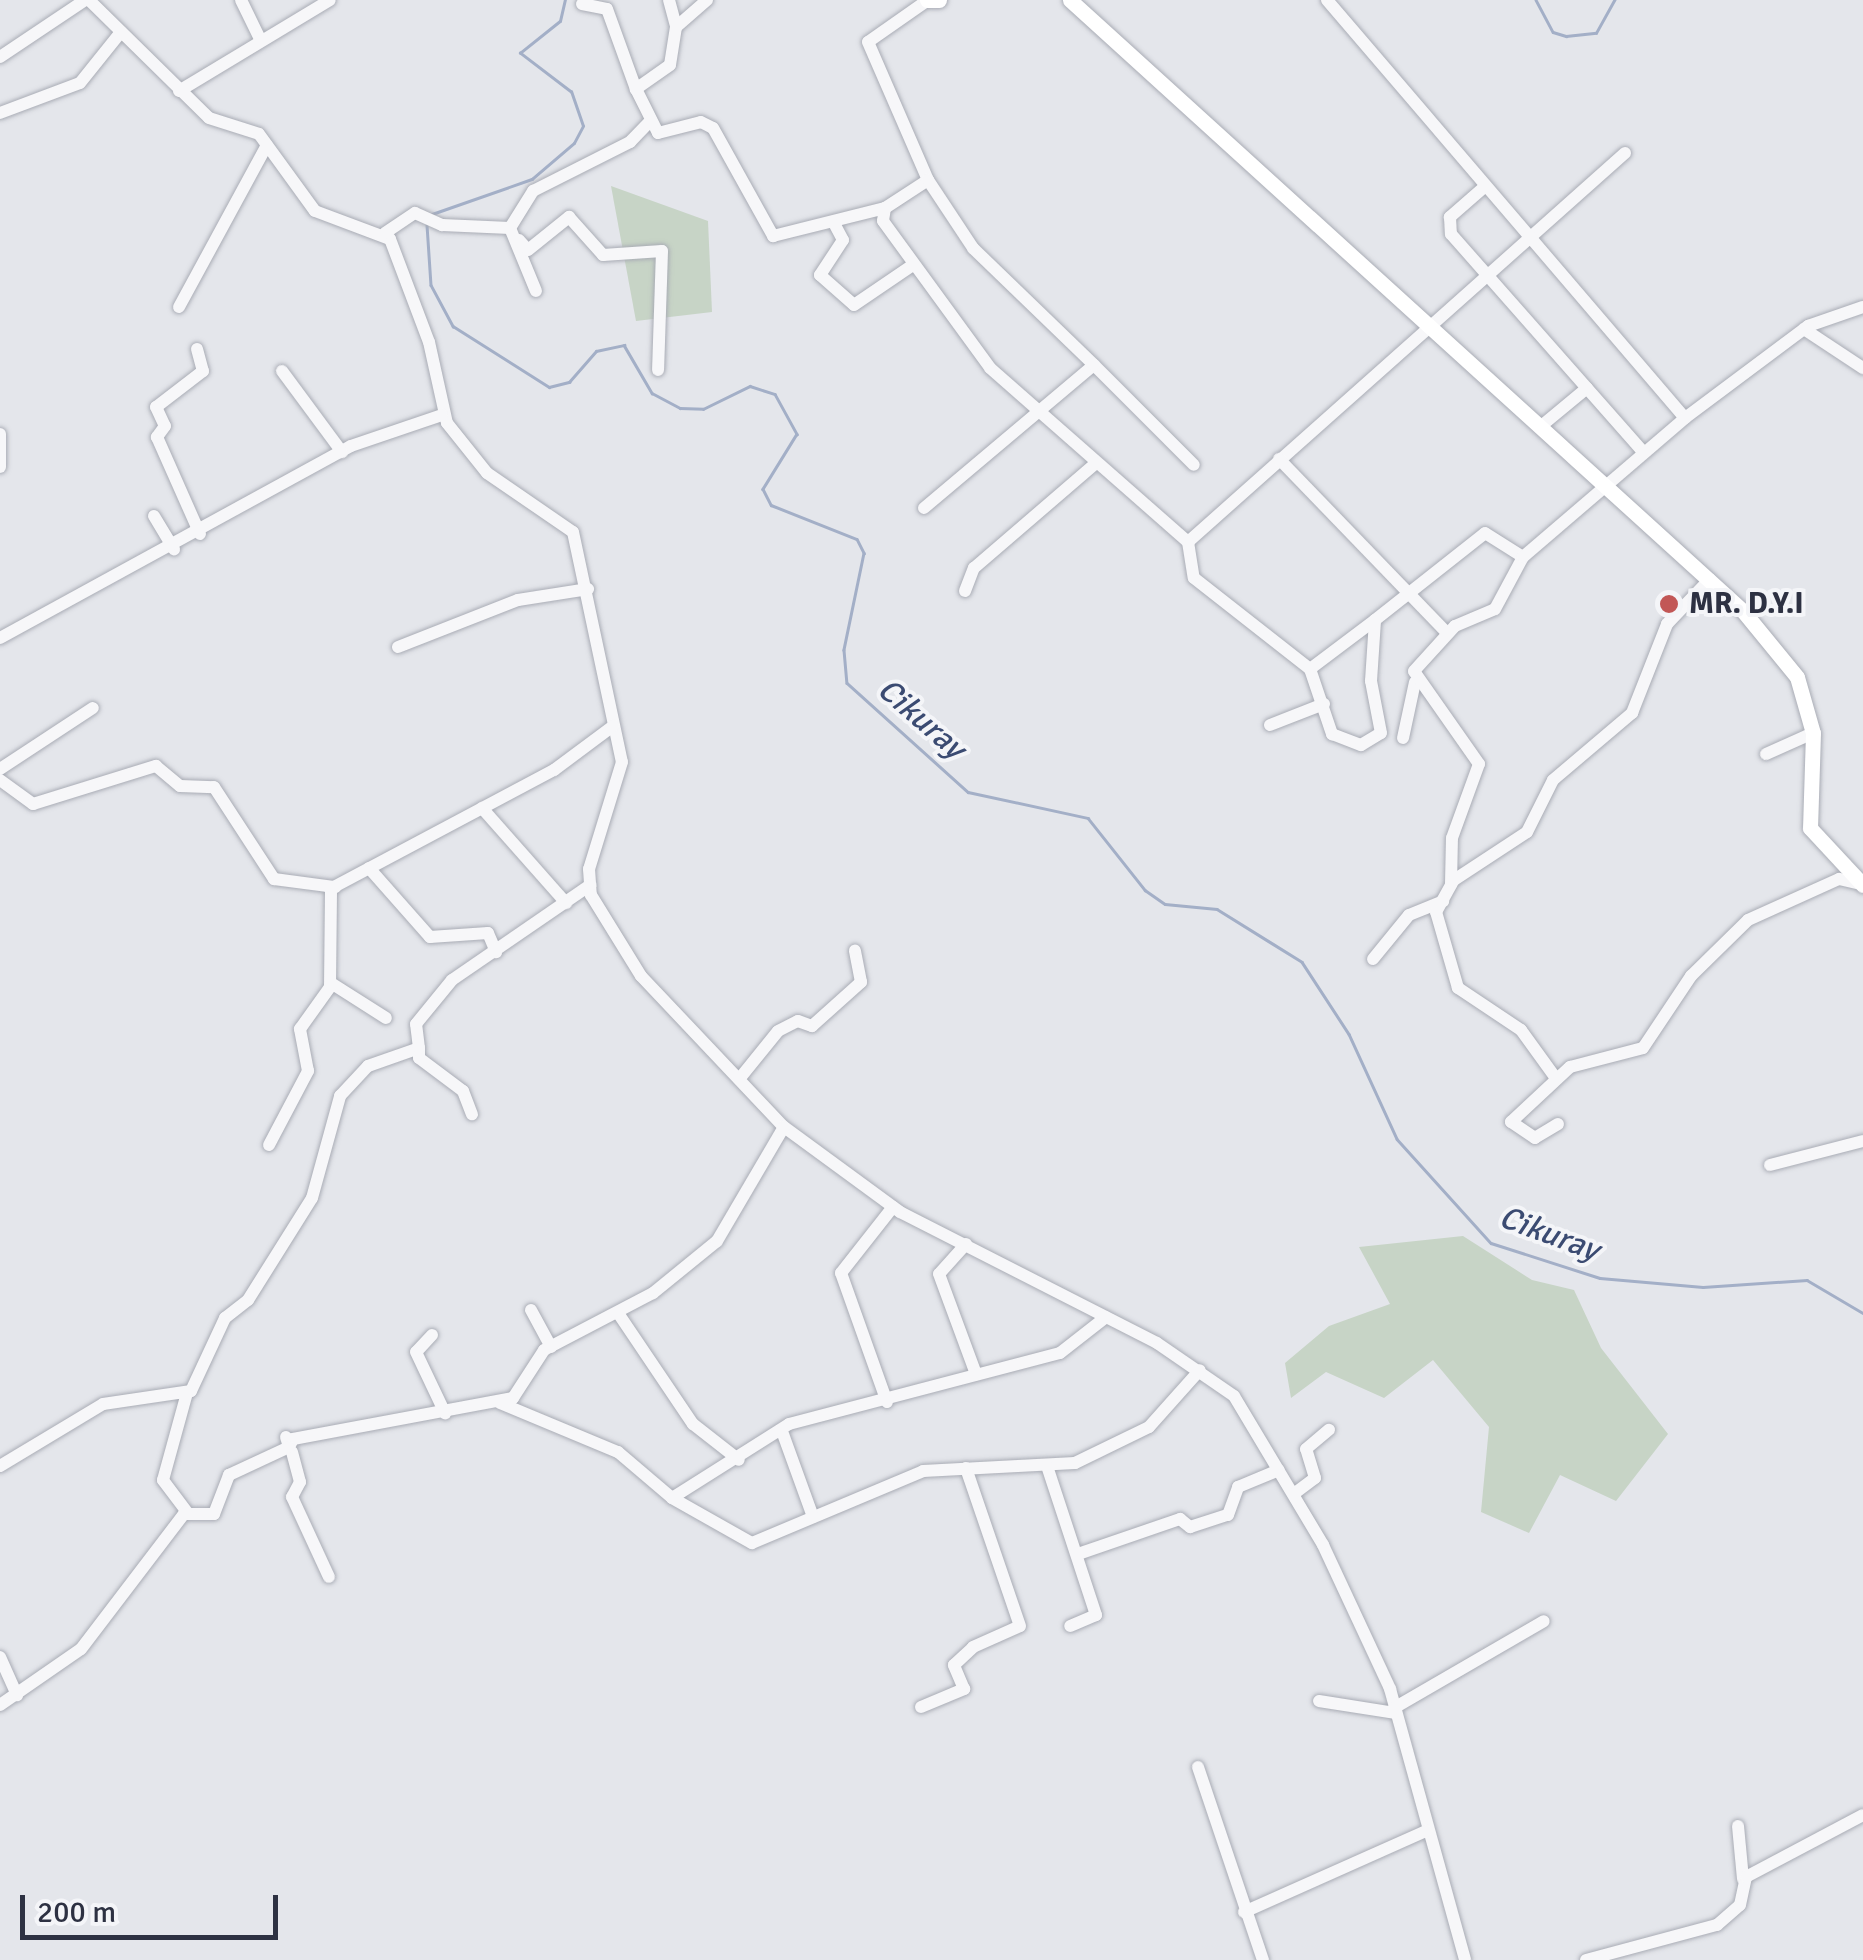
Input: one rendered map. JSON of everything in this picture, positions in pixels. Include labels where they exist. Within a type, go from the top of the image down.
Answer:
[{"type":"main road","points":[[928,0],[940,0]]},
{"type":"main road","points":[[1070,0],[1710,580],[1797,677],[1813,733],[1810,828],[1863,885]]},
{"type":"street","points":[[242,0],[260,39]]},
{"type":"street","points":[[179,91],[330,0]]},
{"type":"street","points":[[636,89],[670,65],[676,27],[669,0]]},
{"type":"street","points":[[676,27],[707,0]]},
{"type":"street","points":[[928,0],[868,42],[928,180],[973,248],[1194,465]]},
{"type":"street","points":[[1328,0],[1525,240],[1685,418]]},
{"type":"street","points":[[0,58],[95,2],[120,32],[208,118],[267,145],[315,210],[385,233],[430,342],[442,415],[474,462],[573,532],[588,589],[622,781],[600,824],[590,886],[641,976],[784,1128],[893,1207],[1106,1317],[1200,1370],[1234,1396],[1294,1493],[1395,1710],[1465,1960]]},
{"type":"street","points":[[582,4],[607,9],[650,121],[664,135],[701,122],[713,128],[773,236],[835,225],[885,208],[928,180]]},
{"type":"street","points":[[0,113],[80,83],[120,32]]},
{"type":"street","points":[[510,228],[532,192],[630,142],[650,121]]},
{"type":"street","points":[[180,307],[267,145]]},
{"type":"street","points":[[1188,542],[1625,153]]},
{"type":"street","points":[[1482,189],[1448,222],[1488,274],[1643,452]]},
{"type":"street","points":[[885,208],[910,267],[1038,412],[1188,542],[1194,578],[1310,668],[1338,740],[1379,737],[1375,620]]},
{"type":"street","points":[[385,233],[410,214],[510,228],[528,250],[569,217],[603,255],[662,251],[658,370]]},
{"type":"street","points":[[835,225],[842,240],[820,274],[854,305],[910,267]]},
{"type":"street","points":[[519,240],[536,291]]},
{"type":"street","points":[[1403,738],[1415,682],[1448,633],[1495,609],[1523,556],[1643,452],[1804,328],[1863,307]]},
{"type":"street","points":[[1804,328],[1863,368]]},
{"type":"street","points":[[197,350],[204,371],[156,407],[165,426],[158,437],[200,534]]},
{"type":"street","points":[[924,508],[1094,365]]},
{"type":"street","points":[[282,372],[342,452]]},
{"type":"street","points":[[1540,428],[1586,388]]},
{"type":"street","points":[[0,638],[174,549],[342,452],[442,415]]},
{"type":"street","points":[[0,434],[0,466]]},
{"type":"street","points":[[1278,459],[1403,592],[1448,633]]},
{"type":"street","points":[[965,591],[974,568],[1096,463]]},
{"type":"street","points":[[154,516],[174,549]]},
{"type":"street","points":[[1310,668],[1485,532],[1523,556]]},
{"type":"street","points":[[1452,884],[1526,832],[1553,780],[1632,713],[1667,624],[1710,580]]},
{"type":"street","points":[[398,647],[522,598],[588,589]]},
{"type":"street","points":[[1415,682],[1452,718],[1478,764],[1452,838],[1452,884],[1434,922],[1458,988],[1522,1030],[1556,1077]]},
{"type":"street","points":[[1270,725],[1324,704]]},
{"type":"street","points":[[0,769],[93,708]]},
{"type":"street","points":[[0,780],[33,804],[121,770],[160,767],[180,786],[214,787],[274,879],[309,880],[333,888],[482,808],[613,726]]},
{"type":"street","points":[[1766,754],[1813,733]]},
{"type":"street","points":[[482,808],[566,903]]},
{"type":"street","points":[[369,868],[430,937],[488,933],[496,952]]},
{"type":"street","points":[[1558,1124],[1536,1138],[1511,1122],[1556,1077],[1644,1048],[1691,976],[1748,920],[1839,879],[1863,885]]},
{"type":"street","points":[[472,1114],[463,1091],[419,1058],[416,1024],[448,983],[590,886]]},
{"type":"street","points":[[269,1145],[308,1071],[300,1029],[331,983],[333,888]]},
{"type":"street","points":[[1373,959],[1409,916],[1446,900]]},
{"type":"street","points":[[740,1078],[778,1031],[798,1021],[810,1027],[861,982],[854,951]]},
{"type":"street","points":[[331,983],[386,1018]]},
{"type":"street","points":[[419,1048],[368,1066],[340,1096],[312,1198],[248,1300],[225,1318],[188,1393],[162,1480],[187,1512],[214,1514],[232,1472],[289,1445],[293,1439],[500,1403],[618,1452],[672,1498],[752,1544],[918,1472],[1047,1466],[1142,1432],[1200,1370]]},
{"type":"street","points":[[500,1403],[550,1347],[618,1313],[724,1234],[784,1128]]},
{"type":"street","points":[[1770,1165],[1863,1141]]},
{"type":"street","points":[[887,1402],[841,1273],[893,1207]]},
{"type":"street","points":[[966,1244],[939,1274],[976,1374]]},
{"type":"street","points":[[530,1310],[550,1347]]},
{"type":"street","points":[[618,1313],[694,1424],[739,1460]]},
{"type":"street","points":[[672,1498],[784,1434],[789,1424],[887,1402],[1066,1350],[1106,1317]]},
{"type":"street","points":[[432,1335],[416,1352],[445,1413]]},
{"type":"street","points":[[0,1466],[103,1404],[188,1393]]},
{"type":"street","points":[[1294,1493],[1315,1478],[1306,1449],[1329,1430]]},
{"type":"street","points":[[784,1434],[813,1517]]},
{"type":"street","points":[[289,1445],[300,1482],[292,1497],[329,1576]]},
{"type":"street","points":[[1047,1466],[1082,1553],[1096,1615],[1070,1626]]},
{"type":"street","points":[[921,1707],[964,1689],[954,1665],[973,1647],[1020,1626],[966,1468]]},
{"type":"street","points":[[1082,1553],[1180,1519],[1190,1527],[1228,1515],[1238,1486],[1279,1470]]},
{"type":"street","points":[[0,1705],[81,1650],[187,1512]]},
{"type":"street","points":[[1319,1701],[1395,1710],[1544,1621]]},
{"type":"street","points":[[0,1657],[16,1695]]},
{"type":"street","points":[[1198,1766],[1263,1960]]},
{"type":"street","points":[[1743,1879],[1863,1814]]},
{"type":"street","points":[[1586,1960],[1718,1924],[1740,1905],[1743,1879],[1738,1826]]},
{"type":"street","points":[[1244,1912],[1426,1831]]},
{"type":"green space","points":[[611,186],[708,221],[712,312],[636,321]]},
{"type":"green space","points":[[1463,1236],[1532,1280],[1574,1290],[1601,1348],[1668,1434],[1616,1501],[1560,1475],[1529,1533],[1481,1512],[1489,1427],[1433,1360],[1384,1398],[1326,1372],[1291,1398],[1285,1363],[1329,1326],[1390,1304],[1359,1247]]},
{"type":"waterway","name":"Cikuray","points":[[432,214],[532,179],[574,143],[583,126],[571,92],[520,53],[560,21],[565,0]]},
{"type":"waterway","points":[[1536,0],[1553,32],[1566,36],[1596,33],[1614,0]]},
{"type":"waterway","name":"Cikuray","points":[[427,225],[431,285],[453,326],[549,387],[569,382],[596,351],[624,345],[652,393],[680,408],[703,409],[750,386],[775,394],[797,434],[763,489],[771,505],[857,539],[864,553],[844,650],[847,683],[968,792],[1088,818],[1145,890],[1165,904],[1217,909],[1302,962],[1349,1034],[1397,1139],[1491,1243],[1600,1278],[1703,1287],[1807,1280],[1863,1313]]},
{"type":"place","name":"MR. D.Y.I","points":[[1669,604]]}]
